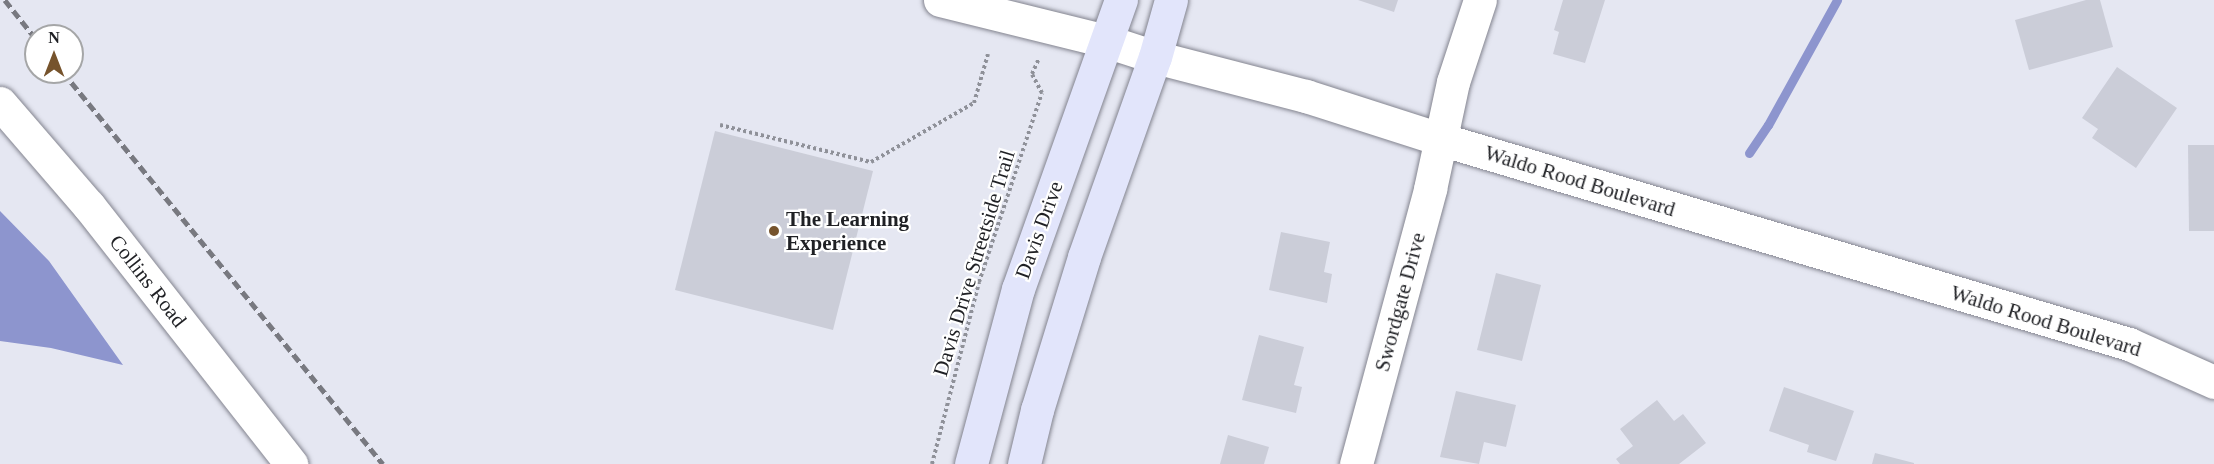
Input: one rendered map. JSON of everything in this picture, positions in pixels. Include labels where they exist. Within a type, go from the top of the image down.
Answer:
[{"type":"main road","name":"Davis Drive","points":[[971,464],[1018,289],[1121,0]]},
{"type":"main road","points":[[1024,464],[1037,410],[1084,256],[1155,57],[1171,0]]},
{"type":"street","name":"Waldo Rood Boulevard","points":[[940,0],[1106,41],[1155,57],[1306,96],[1440,139],[2129,344],[2214,382]]},
{"type":"street","name":"Swordgate Drive","points":[[1356,464],[1431,189],[1453,82],[1480,0]]},
{"type":"street","name":"Collins Road","points":[[1,106],[89,206],[291,464]]},
{"type":"path","points":[[720,125],[871,162],[974,103],[988,54]]},
{"type":"path","name":"Davis Drive Streetside Trail","points":[[932,464],[979,282],[1042,93],[1032,74]]},
{"type":"water","points":[[0,211],[49,261],[123,365],[51,348],[0,341]]},
{"type":"building","points":[[1358,0],[1398,0],[1394,12]]},
{"type":"building","points":[[1563,0],[1605,0],[1585,63],[1553,54],[1559,32],[1554,30]]},
{"type":"building","points":[[2086,0],[2100,0],[2113,47],[2029,70],[2015,20]]},
{"type":"building","points":[[2117,67],[2177,108],[2136,168],[2092,138],[2098,129],[2082,118]]},
{"type":"building","name":"The Learning Experience","points":[[715,131],[873,171],[833,330],[675,290]]},
{"type":"building","points":[[2188,145],[2214,145],[2214,231],[2189,231]]},
{"type":"building","points":[[1281,232],[1330,242],[1324,272],[1332,274],[1327,303],[1269,290]]},
{"type":"building","points":[[1496,273],[1541,285],[1522,361],[1477,350]]},
{"type":"building","points":[[1259,335],[1304,347],[1294,385],[1302,387],[1296,413],[1242,400]]},
{"type":"building","points":[[1784,387],[1854,411],[1836,461],[1807,452],[1809,445],[1769,431]]},
{"type":"building","points":[[1456,391],[1516,405],[1506,447],[1484,442],[1479,464],[1440,457]]},
{"type":"building","points":[[1657,400],[1674,421],[1683,414],[1706,443],[1679,464],[1620,464],[1616,459],[1633,446],[1620,429]]},
{"type":"building","points":[[1228,435],[1269,447],[1264,464],[1220,464]]},
{"type":"building","points":[[1875,453],[1914,463],[1914,464],[1872,464]]},
{"type":"waterway","points":[[1749,153],[1768,125],[1837,0]]},
{"type":"railway","points":[[5,0],[24,24]]},
{"type":"railway","points":[[73,84],[383,464]]},
{"type":"place","name":"The Learning Experience","points":[[774,231]]}]
